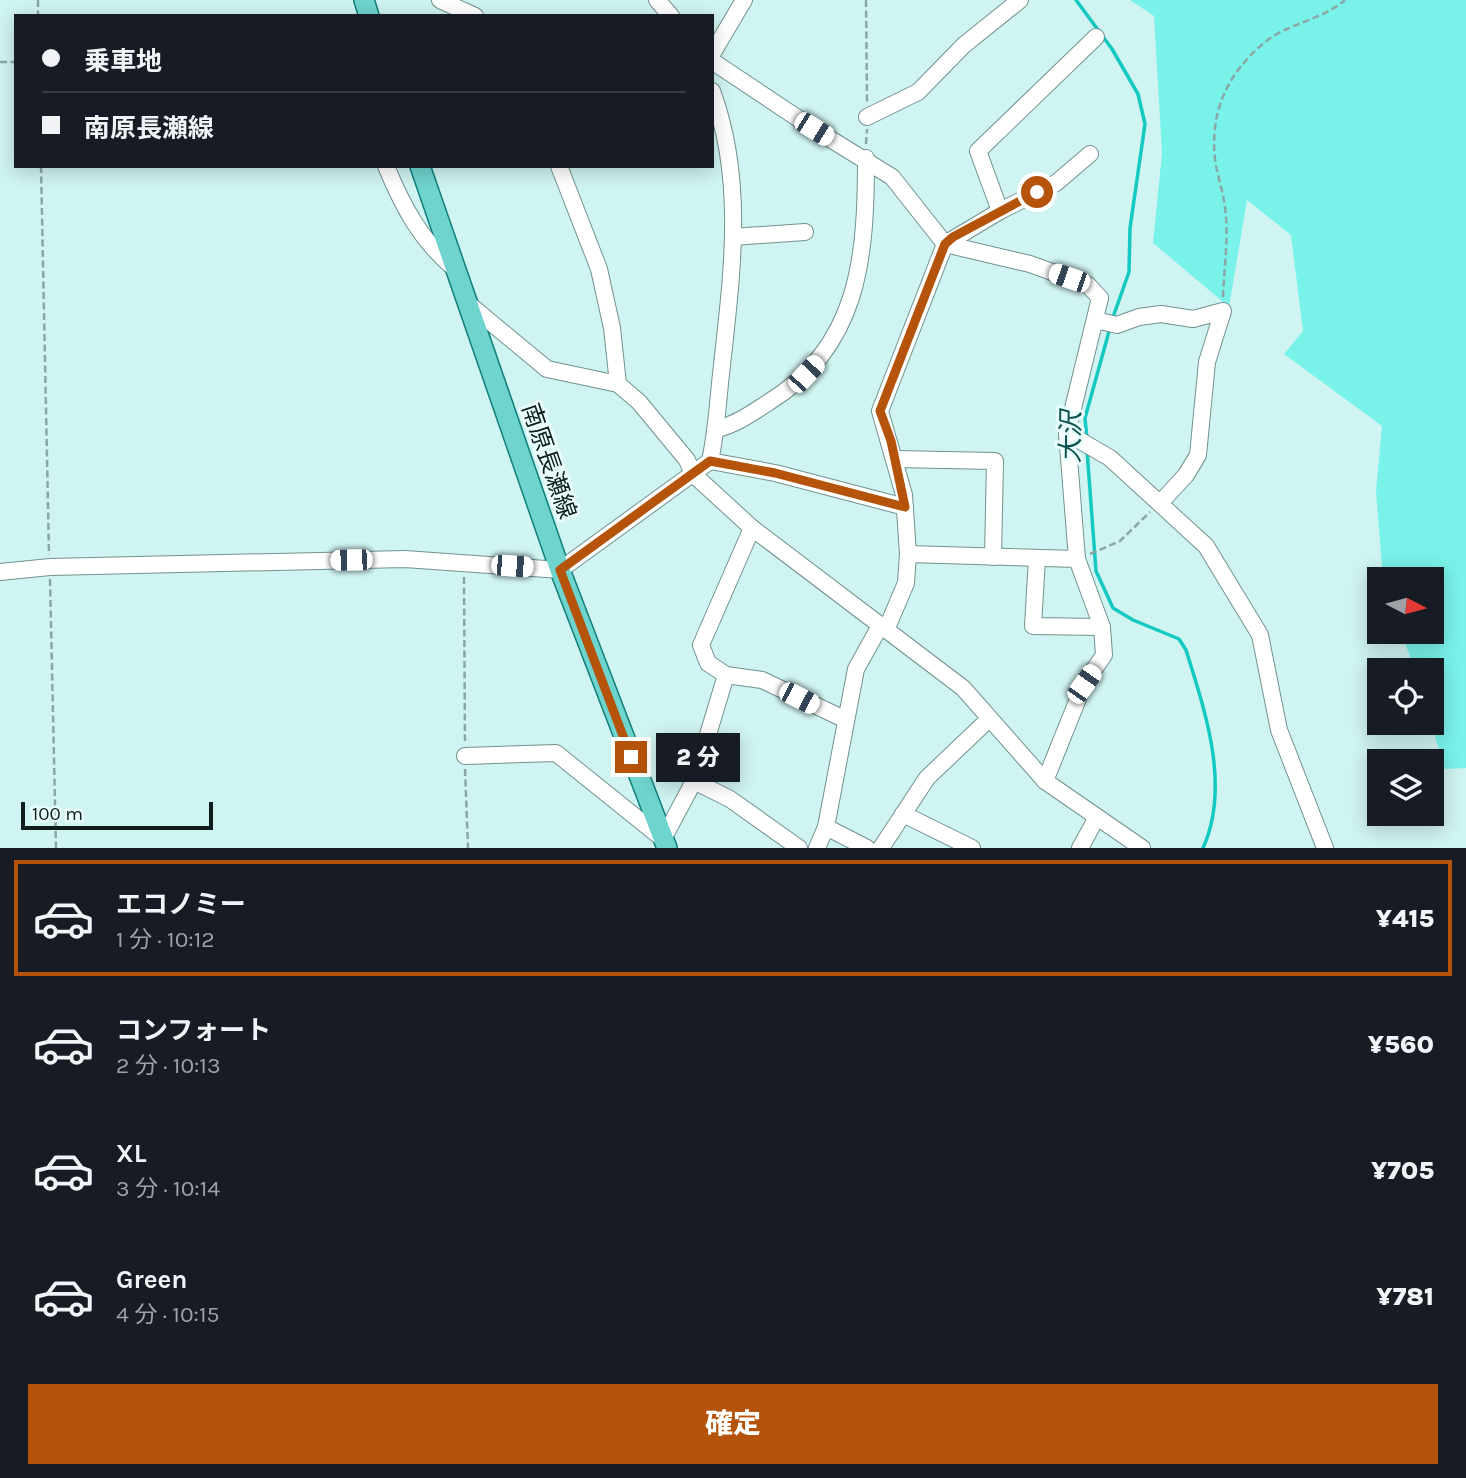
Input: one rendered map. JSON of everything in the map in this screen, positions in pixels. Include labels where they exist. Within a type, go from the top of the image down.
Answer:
[{"type":"main road","name":"南原長瀬線","points":[[421,168],[455,269],[471,306],[560,570],[665,843]]},
{"type":"street","points":[[440,0],[471,14]]},
{"type":"street","points":[[657,0],[669,14]]},
{"type":"street","points":[[714,51],[744,0]]},
{"type":"street","points":[[867,117],[918,92],[964,45],[1020,0]]},
{"type":"street","points":[[1000,211],[978,151],[1096,37]]},
{"type":"street","points":[[714,62],[892,177],[945,244],[1030,264],[1088,285],[1100,298],[1067,433],[1077,559],[1102,627],[1104,655],[1084,684],[1045,781]]},
{"type":"street","points":[[0,572],[50,567],[405,559],[560,570],[710,461],[717,429],[733,237],[728,137],[714,97]]},
{"type":"street","points":[[817,848],[826,827],[844,719],[856,669],[883,628],[906,583],[908,554],[905,507],[895,459],[880,411],[945,244],[1000,211],[1056,183],[1090,153]]},
{"type":"street","points":[[717,429],[732,425],[796,386],[834,338],[862,262],[866,225],[866,158]]},
{"type":"street","points":[[387,168],[411,222],[438,255],[455,269]]},
{"type":"street","points":[[560,168],[599,269],[612,328],[618,384]]},
{"type":"street","points":[[733,237],[805,232]]},
{"type":"street","points":[[471,306],[547,369],[618,384],[639,402],[687,460],[693,474],[752,528],[963,688],[1045,781],[1140,847]]},
{"type":"street","points":[[1095,320],[1117,325],[1139,317],[1161,314],[1193,319],[1223,311]]},
{"type":"street","points":[[1160,503],[1186,475],[1198,455],[1207,362],[1223,311]]},
{"type":"street","points":[[1067,433],[1110,458],[1206,546],[1260,635],[1279,730],[1325,848]]},
{"type":"street","points":[[895,459],[995,461],[993,556]]},
{"type":"street","points":[[710,461],[775,473],[905,507]]},
{"type":"street","points":[[752,528],[701,645],[708,663],[726,675],[762,680],[844,719]]},
{"type":"street","points":[[908,554],[1077,559]]},
{"type":"street","points":[[1037,558],[1033,626],[1102,627]]},
{"type":"street","points":[[465,756],[556,753],[665,843],[694,781],[726,675]]},
{"type":"street","points":[[881,848],[927,778],[989,719]]},
{"type":"street","points":[[694,781],[730,799],[799,848]]},
{"type":"street","points":[[904,814],[972,848]]},
{"type":"street","points":[[1080,848],[1097,817]]},
{"type":"street","points":[[826,827],[867,848]]},
{"type":"path","points":[[866,0],[866,158]]},
{"type":"path","points":[[1223,311],[1228,245],[1225,206],[1215,160],[1214,124],[1217,107],[1235,75],[1266,42],[1333,11],[1345,0]]},
{"type":"path","points":[[41,168],[56,848]]},
{"type":"path","points":[[1077,559],[1120,541],[1160,503]]},
{"type":"path","points":[[464,563],[468,848]]},
{"type":"shaded area","points":[[1130,0],[1466,0],[1466,768],[1445,769],[1444,749],[1439,749],[1435,735],[1444,735],[1444,658],[1411,658],[1405,644],[1444,644],[1444,567],[1382,567],[1376,491],[1382,426],[1284,354],[1303,331],[1291,235],[1247,200],[1229,307],[1153,243],[1162,153],[1154,16]]},
{"type":"waterway","name":"大沢","points":[[1076,0],[1112,49],[1138,94],[1145,124],[1130,228],[1129,272],[1112,320]]},
{"type":"waterway","name":"大沢","points":[[1087,439],[1085,418],[1110,328]]},
{"type":"waterway","name":"大沢","points":[[1087,450],[1096,571],[1113,608],[1133,620],[1179,639],[1186,650],[1201,698],[1215,774],[1211,824],[1203,848]]},
{"type":"route","points":[[631,757],[560,570],[710,461],[775,473],[905,507],[891,441],[880,411],[945,244],[953,237],[1037,192]]}]
